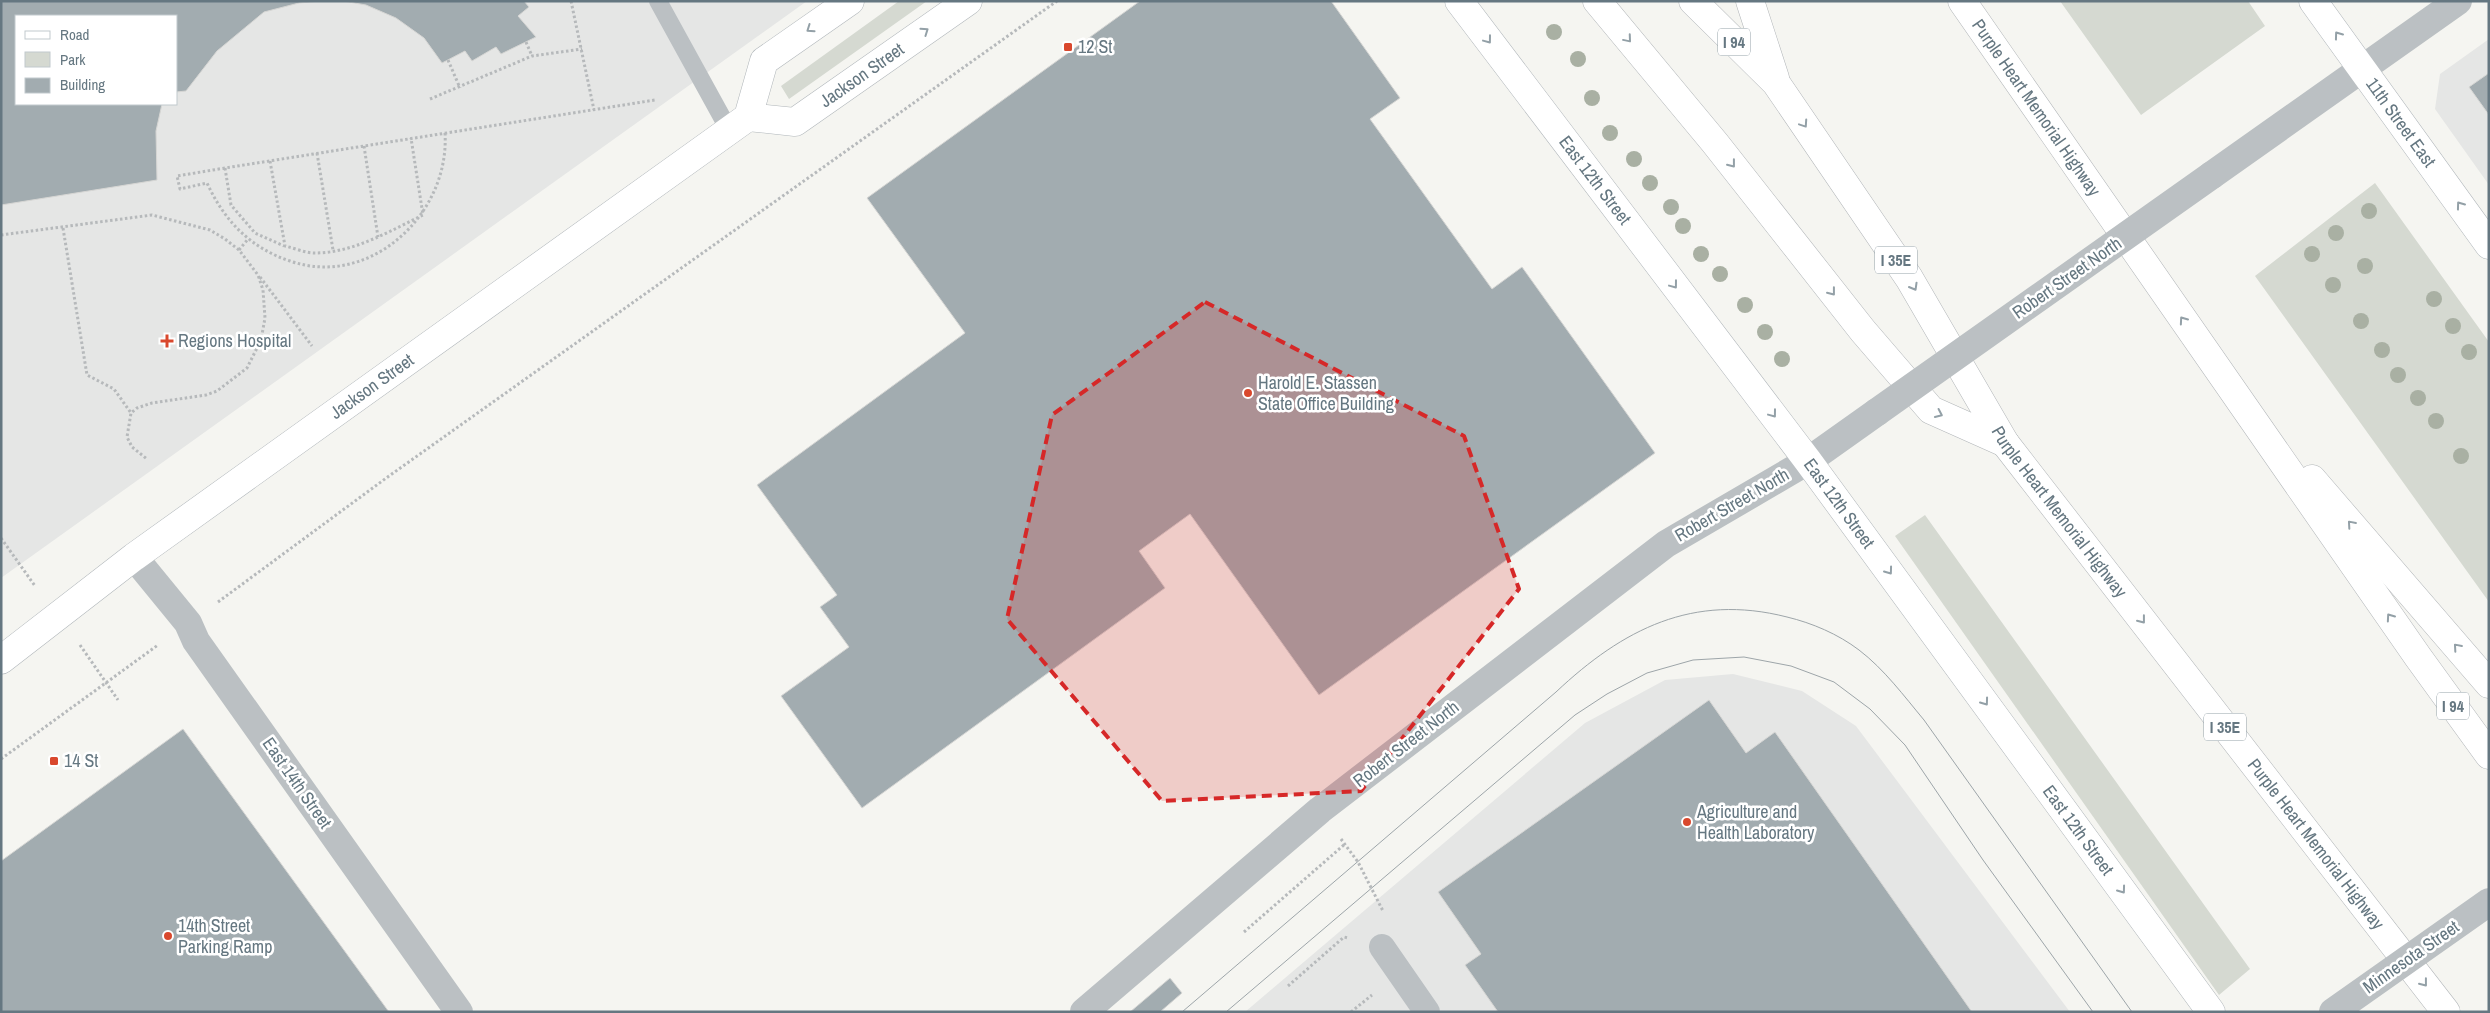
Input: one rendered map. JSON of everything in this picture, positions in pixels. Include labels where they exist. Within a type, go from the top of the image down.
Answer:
[{"type":"main road","points":[[739,124],[764,61],[850,1]]},
{"type":"main road","name":"Jackson Street","points":[[1,660],[134,557],[739,124],[795,122],[968,1]]},
{"type":"main road","name":"East 12th Street","points":[[1459,1],[1808,461],[2211,1012]]},
{"type":"main road","points":[[1597,1],[1715,142],[1863,331],[1931,410],[2005,443]]},
{"type":"main road","name":"Purple Heart Memorial Highway","points":[[1692,1],[1776,83],[1909,278],[2005,443],[2446,1012]]},
{"type":"main road","name":"I 35E","points":[[1750,1],[1776,83]]},
{"type":"main road","points":[[1952,1],[2026,97]]},
{"type":"main road","name":"Purple Heart Memorial Highway","points":[[1962,1],[2026,97],[2418,657],[2489,755]]},
{"type":"main road","name":"11th Street East","points":[[2313,1],[2489,245]]},
{"type":"main road","points":[[2210,360],[2489,684]]},
{"type":"main road","points":[[2418,657],[2489,763]]},
{"type":"street","name":"Robert Street North","points":[[1084,1012],[1320,810],[1666,544],[1808,461],[2362,69],[2450,4]]},
{"type":"street","name":"East 14th Street","points":[[134,557],[188,623],[196,641],[459,1012]]},
{"type":"street","name":"Minnesota Street","points":[[2333,1012],[2489,902]]},
{"type":"street","points":[[1382,947],[1427,1012]]},
{"type":"lane","points":[[658,1],[739,124]]},
{"type":"path","points":[[571,1],[594,110]]},
{"type":"path","points":[[218,602],[389,476],[1057,1]]},
{"type":"path","points":[[526,42],[532,56]]},
{"type":"path","points":[[430,99],[460,88],[532,56],[582,49]]},
{"type":"path","points":[[448,60],[460,88]]},
{"type":"path","points":[[445,133],[446,148],[440,180],[423,215],[405,234],[379,251],[355,261],[334,266],[322,267],[291,262],[262,248],[248,239],[221,210],[207,183],[180,189],[177,176],[411,138],[656,100]]},
{"type":"path","points":[[411,138],[423,215]]},
{"type":"path","points":[[364,146],[378,237]]},
{"type":"path","points":[[317,153],[333,250]]},
{"type":"path","points":[[270,161],[285,246]]},
{"type":"path","points":[[225,168],[231,205],[255,233],[285,246],[314,253],[360,245],[423,215]]},
{"type":"path","points":[[1,235],[152,215],[210,230],[239,250],[312,346]]},
{"type":"path","points":[[63,228],[87,375],[114,389],[132,413]]},
{"type":"path","points":[[239,250],[248,239]]},
{"type":"path","points":[[147,459],[132,447],[127,437],[132,413],[143,404],[206,395],[217,391],[247,368],[262,340],[265,318],[264,290],[258,275]]},
{"type":"path","points":[[1,759],[160,644]]},
{"type":"path","points":[[1288,986],[1344,937],[1382,947],[1393,929],[1358,862],[1320,810]]},
{"type":"path","points":[[1244,932],[1345,844]]},
{"type":"highlighted area","points":[[1205,302],[1464,436],[1519,589],[1361,791],[1162,801],[1007,619],[1052,415]]},
{"type":"shaded area","name":"Regions Hospital","points":[[1,1],[807,1],[1,578]]},
{"type":"shaded area","points":[[2489,39],[2489,185],[2435,109],[2440,74]]},
{"type":"shaded area","name":"Agriculture and Health Laboratory","points":[[1733,674],[1802,691],[1856,726],[2070,1012],[1245,1012],[1585,723],[1665,680]]},
{"type":"green space","points":[[899,1],[927,1],[789,99],[781,86]]},
{"type":"green space","points":[[2060,1],[2248,1],[2265,26],[2141,115]]},
{"type":"green space","points":[[2375,183],[2489,342],[2489,602],[2255,276]]},
{"type":"green space","points":[[1925,515],[2250,969],[2219,995],[1895,536]]},
{"type":"building","points":[[1,1],[320,1],[299,3],[264,12],[217,51],[186,91],[178,92],[178,15],[15,15],[15,105],[162,105],[156,131],[157,180],[1,205]]},
{"type":"building","points":[[343,1],[524,1],[529,7],[518,16],[536,37],[501,54],[496,47],[472,61],[465,51],[442,63],[424,38],[396,18],[366,5]]},
{"type":"building","name":"Harold E. Stassen State Office Building","points":[[1140,1],[1331,1],[1400,98],[1370,119],[1492,289],[1522,267],[1655,453],[1319,695],[1190,514],[1139,551],[1165,588],[862,808],[781,696],[849,647],[820,607],[837,595],[757,485],[965,333],[867,198]]},
{"type":"building","points":[[2489,73],[2489,115],[2469,87]]},
{"type":"building","name":"Agriculture and Health Laboratory","points":[[1709,700],[1746,753],[1775,732],[1972,1012],[1498,1012],[1465,965],[1481,954],[1438,892]]},
{"type":"building","name":"14th Street Parking Ramp","points":[[183,729],[389,1012],[1,1012],[1,861]]},
{"type":"building","points":[[1170,978],[1182,993],[1160,1012],[1130,1012]]},
{"type":"tram line","points":[[1182,1012],[1581,670],[1607,650],[1634,634],[1661,622],[1690,614],[1721,610],[1753,611],[1806,622],[1842,639],[1859,650],[1877,666],[1924,720],[2132,1012]]},
{"type":"tram line","points":[[1226,1012],[1575,715],[1607,694],[1647,673],[1693,660],[1744,657],[1791,666],[1834,682],[1870,709],[1905,745],[1983,860],[2093,1012]]},
{"type":"place","name":"12 St","points":[[1068,47]]},
{"type":"place","name":"Regions Hospital","points":[[167,341]]},
{"type":"place","name":"Harold E. Stassen State Office Building","points":[[1248,393]]},
{"type":"place","name":"14 St","points":[[54,761]]},
{"type":"place","name":"Agriculture and Health Laboratory","points":[[1687,822]]},
{"type":"place","name":"14th Street Parking Ramp","points":[[168,936]]}]
